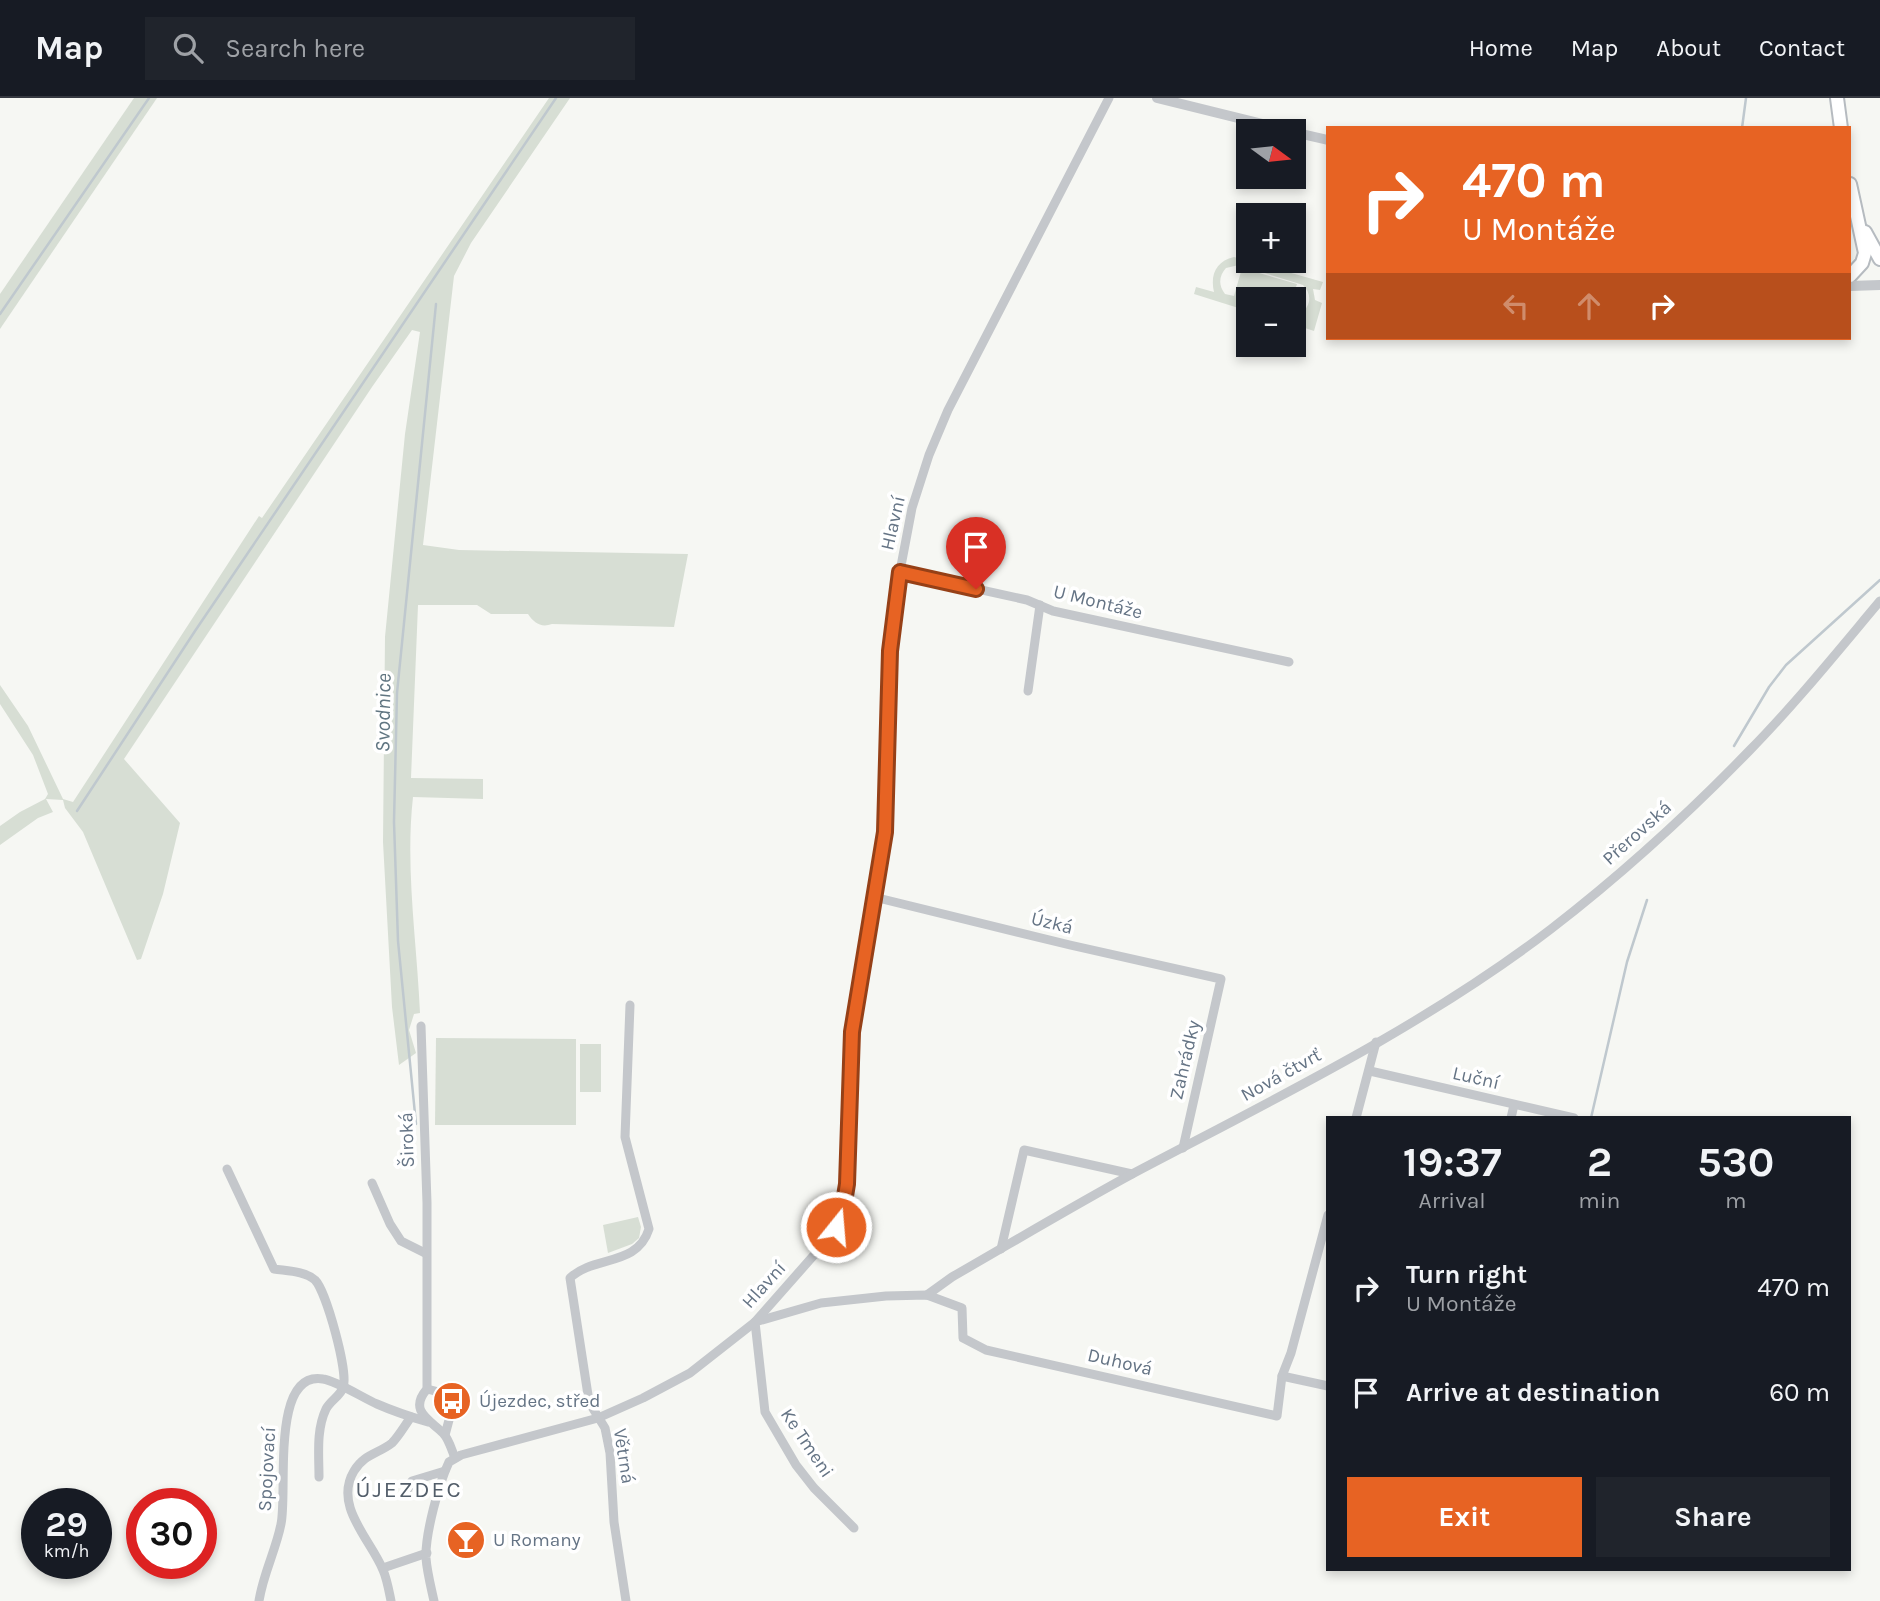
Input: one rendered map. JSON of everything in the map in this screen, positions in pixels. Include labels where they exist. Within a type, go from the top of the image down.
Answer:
[{"type":"main road","points":[[1837,98],[1841,126]]},
{"type":"main road","points":[[1851,189],[1865,253],[1862,263],[1851,274]]},
{"type":"main road","points":[[1855,209],[1880,259]]},
{"type":"street","name":"Hlavní","points":[[455,1458],[598,1418],[690,1373],[755,1322],[829,1238],[842,1214],[847,1184],[852,1032],[885,832],[890,651],[900,572],[912,508],[929,454],[948,410],[1109,98]]},
{"type":"street","points":[[1157,98],[1240,119]]},
{"type":"street","points":[[1306,136],[1326,140]]},
{"type":"street","points":[[1851,286],[1880,285]]},
{"type":"street","name":"U Montáže","points":[[900,572],[1027,600],[1066,614],[1289,662]]},
{"type":"street","name":"Přerovská","points":[[1376,1042],[1487,974],[1550,930],[1611,880],[1752,749],[1880,601]]},
{"type":"street","points":[[1028,691],[1040,605]]},
{"type":"street","name":"Úzká","points":[[874,897],[1222,979]]},
{"type":"street","name":"Zahrádky","points":[[1183,1148],[1222,979]]},
{"type":"street","name":"Větrná","points":[[626,1601],[614,1522],[610,1453],[605,1429],[588,1395],[570,1278],[577,1272],[639,1248],[649,1229],[625,1138],[630,1005]]},
{"type":"street","name":"Široká","points":[[421,1026],[426,1191],[427,1389],[420,1405],[421,1413],[428,1422]]},
{"type":"street","points":[[1357,1116],[1376,1042]]},
{"type":"street","name":"Nová čtvrť","points":[[927,1295],[952,1277],[1132,1174],[1376,1042]]},
{"type":"street","name":"Luční","points":[[1370,1071],[1565,1116]]},
{"type":"street","points":[[1511,1116],[1514,1105]]},
{"type":"street","points":[[1001,1249],[1024,1150],[1132,1174]]},
{"type":"street","points":[[227,1169],[274,1269],[306,1275],[317,1282],[331,1318],[343,1360],[343,1388],[325,1411],[319,1435],[319,1478]]},
{"type":"street","name":"Široká","points":[[372,1183],[390,1224],[401,1241],[425,1252]]},
{"type":"street","points":[[1326,1226],[1282,1376],[1326,1386]]},
{"type":"street","points":[[755,1322],[821,1303],[927,1295]]},
{"type":"street","name":"Duhová","points":[[927,1295],[962,1308],[963,1338],[993,1351],[1271,1415],[1277,1416],[1282,1376]]},
{"type":"street","name":"Ke Tmeni","points":[[755,1322],[765,1412],[796,1465],[814,1488],[854,1528]]},
{"type":"street","name":"Spojovací","points":[[259,1601],[283,1516],[288,1408],[296,1389],[304,1382],[324,1379],[428,1422]]},
{"type":"street","points":[[427,1389],[444,1397],[449,1420],[445,1435]]},
{"type":"street","points":[[391,1601],[383,1568],[353,1518],[348,1488],[353,1473],[366,1456],[391,1443],[411,1417]]},
{"type":"street","points":[[428,1422],[445,1435],[455,1458],[449,1462],[445,1471],[426,1553],[434,1601]]},
{"type":"street","points":[[405,1494],[412,1481],[445,1471]]},
{"type":"street","points":[[383,1568],[426,1553]]},
{"type":"shaded area","points":[[134,98],[157,98],[0,329],[0,294]]},
{"type":"shaded area","points":[[549,98],[570,98],[471,243],[454,276],[423,545],[459,550],[688,554],[674,627],[541,625],[528,614],[491,614],[477,605],[418,605],[411,778],[483,779],[483,799],[413,797],[410,851],[420,1013],[414,1014],[409,1030],[416,1053],[399,1065],[392,1007],[383,842],[385,637],[405,434],[420,332],[412,330],[372,387],[124,759],[180,823],[163,894],[141,959],[137,960],[83,832],[65,808],[63,800],[46,799],[53,812],[38,818],[0,845],[0,826],[45,799],[48,794],[33,755],[0,704],[0,685],[28,726],[63,799],[73,802],[259,516],[262,518]]},
{"type":"shaded area","points":[[1236,258],[1236,266],[1226,268],[1220,284],[1225,294],[1234,296],[1236,289],[1236,307],[1194,294],[1196,287],[1214,292],[1216,270],[1228,259]]},
{"type":"shaded area","points":[[1241,273],[1259,273],[1297,284],[1296,287],[1237,287]]},
{"type":"shaded area","points":[[1265,273],[1291,273],[1323,282],[1320,290],[1313,289],[1315,300],[1322,303],[1314,331],[1306,328],[1309,296],[1303,285]]},
{"type":"shaded area","points":[[436,1038],[576,1039],[576,1125],[435,1125]]},
{"type":"shaded area","points":[[580,1044],[601,1044],[601,1092],[580,1092]]},
{"type":"shaded area","points":[[638,1217],[641,1227],[639,1238],[632,1244],[608,1253],[603,1225]]},
{"type":"waterway","points":[[0,314],[149,98]]},
{"type":"waterway","points":[[77,811],[195,631],[556,98]]},
{"type":"waterway","points":[[1742,126],[1746,98]]},
{"type":"waterway","name":"Svodnice","points":[[416,1124],[398,941],[394,822],[397,693],[436,304]]},
{"type":"waterway","points":[[1734,746],[1769,687],[1786,665],[1880,580]]},
{"type":"waterway","points":[[1591,1116],[1627,962],[1647,900]]},
{"type":"place","name":"Újezdec, střed","points":[[452,1401]]},
{"type":"place","name":"U Romany","points":[[466,1540]]},
{"type":"district","name":"ÚJEZDEC","points":[[409,1489]]},
{"type":"route","points":[[836,1227],[846,1199],[852,1032],[885,832],[890,651],[900,572],[976,589]]}]
